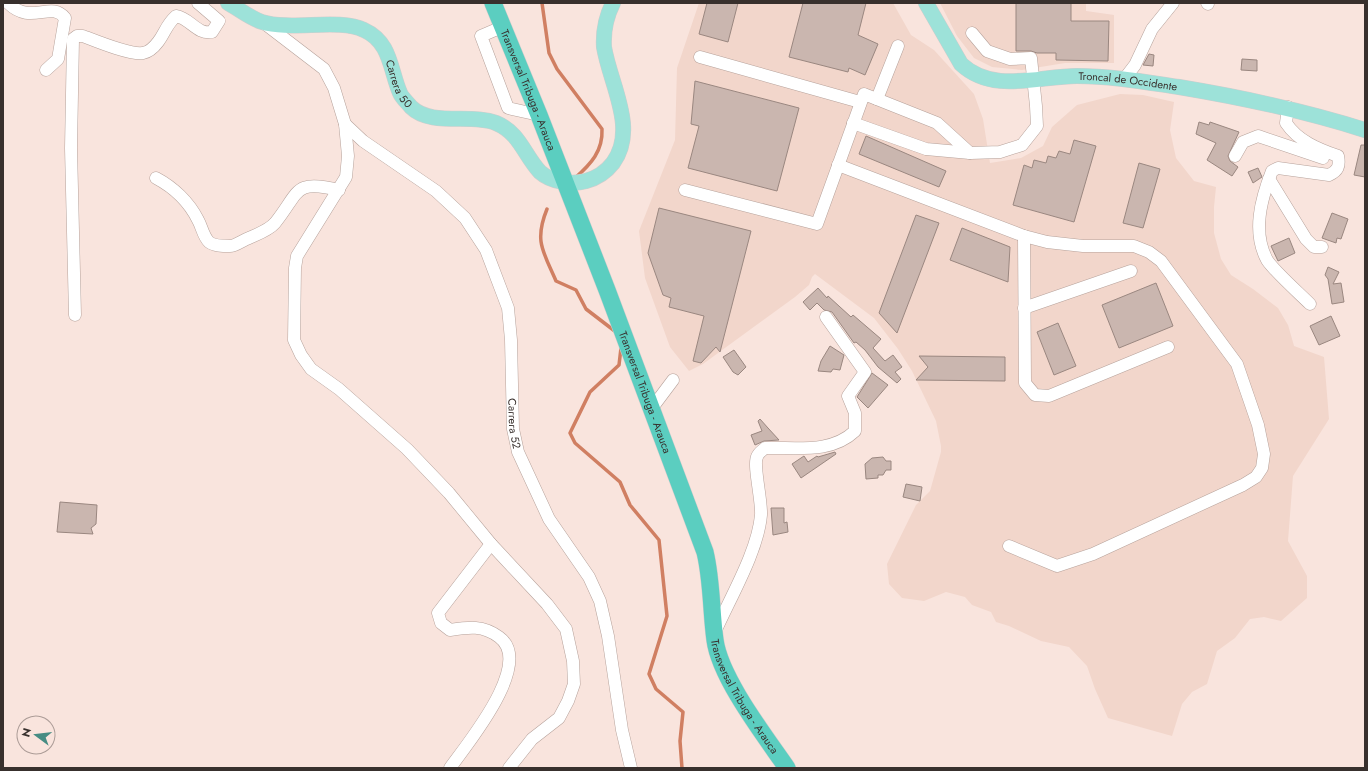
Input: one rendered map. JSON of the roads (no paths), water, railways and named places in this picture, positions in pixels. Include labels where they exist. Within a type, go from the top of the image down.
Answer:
[{"type":"highway","name":"Transversal Tribuga - Arauca","points":[[494,11],[539,115],[652,408],[681,493],[705,552],[709,571],[711,616],[720,660],[738,694],[787,768]]},
{"type":"main road","name":"Carrera 50","points":[[228,3],[262,22],[293,25],[353,26],[364,30],[379,41],[386,49],[400,95],[413,109],[426,116],[469,118],[495,122],[512,134],[540,172],[550,178],[564,182]]},
{"type":"main road","points":[[564,182],[581,182],[600,175],[609,168],[618,156],[623,144],[624,129],[604,47],[606,21],[613,3]]},
{"type":"main road","name":"Troncal de Occidente","points":[[926,3],[949,46],[961,64],[969,71],[994,81],[1016,82],[1075,76],[1125,78],[1288,107],[1365,130]]},
{"type":"street","points":[[8,3],[14,9],[22,13],[29,14],[55,10],[61,12],[65,18],[58,59],[46,70]]},
{"type":"street","points":[[75,315],[71,148],[73,39],[77,36],[83,36],[115,47],[143,53],[148,51],[159,41],[164,28],[176,16],[183,18],[201,32],[206,34],[212,32],[219,20],[198,3]]},
{"type":"street","points":[[1125,78],[1135,65],[1152,29],[1173,3]]},
{"type":"street","points":[[494,11],[481,36],[508,108],[539,115]]},
{"type":"street","points":[[262,22],[324,69],[334,88],[345,124],[348,166],[346,177],[297,256],[295,268],[294,340],[301,355],[311,369],[339,389],[407,449],[449,494],[491,544],[547,604],[566,629],[573,661],[574,684],[559,718],[532,739],[509,768]]},
{"type":"street","points":[[853,123],[926,149],[970,153],[1000,152],[1022,145],[1037,126],[1031,58],[1010,59],[987,51],[972,33]]},
{"type":"street","points":[[877,99],[898,46]]},
{"type":"street","points":[[700,57],[860,102]]},
{"type":"street","points":[[685,190],[817,224],[864,94],[937,122],[970,153]]},
{"type":"street","points":[[1288,107],[1286,123],[1293,133],[1317,148],[1338,156],[1340,164],[1336,172],[1329,175],[1278,168],[1272,171],[1261,207],[1259,238],[1268,261],[1310,304]]},
{"type":"street","name":"Carrera 52","points":[[345,124],[363,141],[436,191],[465,218],[486,250],[508,308],[511,340],[513,429],[518,452],[549,519],[566,546],[589,576],[600,601],[608,636],[622,730],[631,768]]},
{"type":"street","points":[[1236,156],[1243,142],[1258,136],[1340,164]]},
{"type":"street","points":[[838,165],[1024,236],[1047,242],[1083,246],[1134,246],[1149,252],[1160,261],[1237,364],[1258,425],[1264,454],[1262,468],[1256,477],[1243,486],[1093,554],[1057,566],[1010,546]]},
{"type":"street","points":[[156,178],[176,191],[198,219],[204,236],[210,243],[232,246],[269,228],[275,222],[293,195],[300,189],[320,185],[339,190]]},
{"type":"street","points":[[1269,179],[1306,239],[1314,247],[1322,248]]},
{"type":"street","points":[[1024,236],[1024,383],[1035,395],[1049,396],[1168,347]]},
{"type":"street","points":[[1024,308],[1131,271]]},
{"type":"street","points":[[715,633],[755,543],[761,515],[760,491],[755,467],[757,457],[765,448],[825,447],[847,438],[855,431],[855,413],[848,396],[869,368],[826,317]]},
{"type":"street","points":[[652,408],[673,380]]},
{"type":"street","points":[[450,768],[493,708],[507,679],[510,652],[502,639],[488,629],[466,627],[450,630],[441,623],[438,613],[491,544]]},
{"type":"waterway","points":[[542,3],[549,53],[557,69],[602,129],[602,137],[595,156],[586,168],[575,178]]},
{"type":"waterway","points":[[547,209],[543,220],[541,238],[544,253],[556,281],[576,290],[586,309],[616,332]]},
{"type":"waterway","points":[[621,348],[619,365],[590,392],[570,433],[575,443],[620,482],[630,505],[659,540],[667,616],[649,674],[656,689],[683,712],[680,741],[682,768]]}]
